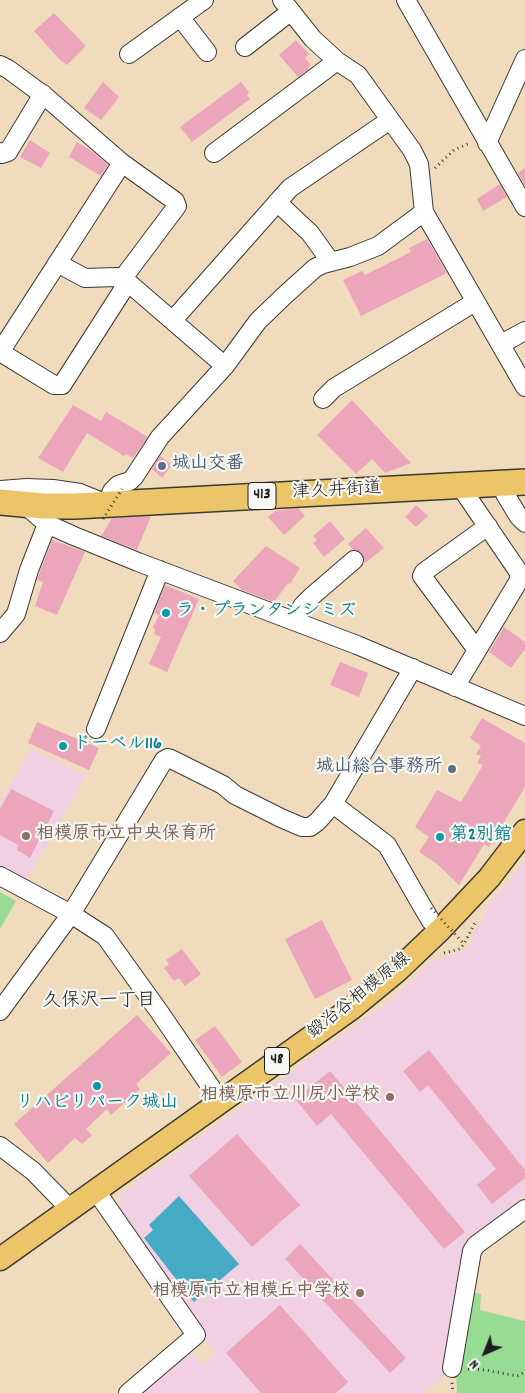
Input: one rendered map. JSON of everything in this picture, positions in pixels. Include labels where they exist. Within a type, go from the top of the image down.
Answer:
[{"type":"highway","name":"津久井街道","points":[[0,502],[25,505],[67,506],[460,486],[515,488]]},
{"type":"main road","name":"鍛冶谷相模原線","points":[[0,1259],[352,1008],[398,970],[440,930],[488,878],[525,831]]},
{"type":"street","points":[[129,54],[204,0]]},
{"type":"street","points":[[406,0],[483,142],[525,207]]},
{"type":"street","points":[[245,47],[286,6],[312,38],[337,61],[358,75],[419,164],[424,212],[525,386]]},
{"type":"street","points":[[180,16],[207,52]]},
{"type":"street","points":[[483,142],[525,59]]},
{"type":"street","points":[[214,153],[337,61]]},
{"type":"street","points":[[1,68],[43,94],[122,162],[175,201],[176,208],[126,280],[62,385],[54,385],[0,352],[122,162]]},
{"type":"street","points":[[0,152],[2,154],[8,152],[43,94]]},
{"type":"street","points":[[173,320],[296,183],[390,120]]},
{"type":"street","points":[[277,202],[310,233],[331,262]]},
{"type":"street","points":[[0,490],[53,489],[80,493],[110,504],[112,491],[118,484],[130,481],[134,477],[160,437],[225,366],[258,321],[278,301],[315,268],[378,246],[424,212]]},
{"type":"street","points":[[57,263],[85,278],[116,277],[126,280],[225,366]]},
{"type":"street","points":[[323,399],[334,388],[475,302]]},
{"type":"street","points":[[501,344],[525,331]]},
{"type":"street","points":[[455,687],[520,578],[519,570],[460,486]]},
{"type":"street","points":[[515,488],[519,517],[525,523]]},
{"type":"street","points":[[25,505],[47,524],[160,570],[294,620],[525,716]]},
{"type":"street","points":[[0,633],[16,614],[29,570],[47,524]]},
{"type":"street","points":[[477,650],[422,576],[424,572],[488,526]]},
{"type":"street","points":[[294,620],[311,597],[354,560]]},
{"type":"street","points":[[96,729],[160,570]]},
{"type":"street","points":[[0,1011],[71,914],[142,799],[160,764],[168,758],[223,785],[236,795],[302,827],[310,827],[333,804],[413,668]]},
{"type":"street","points":[[333,804],[387,845],[422,906],[440,930]]},
{"type":"street","points":[[0,876],[71,914],[105,936],[221,1102]]},
{"type":"street","points":[[0,1147],[33,1170],[70,1209]]},
{"type":"street","points":[[96,1191],[196,1335],[128,1393]]},
{"type":"street","points":[[452,1368],[472,1251],[476,1246],[524,1211]]},
{"type":"path","points":[[421,180],[454,150],[483,142]]},
{"type":"path","points":[[431,908],[464,944]]},
{"type":"path","points":[[441,954],[460,949],[477,919]]},
{"type":"path","points":[[452,1368],[486,1370],[517,1376],[525,1372]]},
{"type":"shaded area","name":"相模原市立中央保育所","points":[[30,748],[87,775],[25,882],[0,868],[0,804]]},
{"type":"shaded area","name":"相模原市立川尻小学校","points":[[525,860],[525,1194],[468,1247],[444,1377],[423,1393],[142,1393],[187,1351],[194,1354],[201,1365],[215,1354],[193,1321],[197,1318],[138,1237],[119,1207],[121,1193],[391,1000],[433,960],[462,951],[469,944],[490,903]]},
{"type":"green space","points":[[0,892],[16,901],[0,929]]},
{"type":"green space","points":[[469,1292],[481,1294],[480,1310],[525,1321],[525,1393],[457,1393],[456,1365]]},
{"type":"water","points":[[179,1196],[239,1264],[194,1302],[144,1238],[153,1230],[149,1225]]},
{"type":"building","points":[[54,13],[86,46],[67,65],[60,60],[34,31]]},
{"type":"building","points":[[296,40],[309,54],[305,58],[311,65],[308,67],[309,69],[298,77],[279,55]]},
{"type":"building","points":[[103,82],[119,97],[101,120],[84,108]]},
{"type":"building","points":[[241,82],[249,92],[247,95],[250,99],[192,142],[180,127]]},
{"type":"building","points":[[30,140],[50,153],[41,168],[20,157]]},
{"type":"building","points":[[77,142],[93,152],[108,165],[101,176],[69,157]]},
{"type":"building","points":[[525,168],[525,186],[518,173]]},
{"type":"building","points":[[500,184],[507,197],[483,211],[477,199]]},
{"type":"building","points":[[427,239],[447,273],[361,316],[343,280],[362,271],[365,275],[411,252],[409,248]]},
{"type":"building","points":[[352,400],[411,463],[385,473],[372,459],[356,474],[317,435]]},
{"type":"building","points":[[73,405],[101,421],[106,412],[148,437],[133,458],[126,454],[124,456],[87,433],[63,472],[38,458]]},
{"type":"building","name":"城山交番","points":[[160,456],[172,465],[162,478],[152,469]]},
{"type":"building","points":[[416,505],[428,516],[416,527],[405,517]]},
{"type":"building","points":[[298,508],[305,516],[284,535],[268,517],[275,511]]},
{"type":"building","points":[[151,516],[137,550],[101,536],[112,518]]},
{"type":"building","points":[[330,521],[345,539],[324,557],[313,543],[317,540],[313,536]]},
{"type":"building","points":[[366,528],[384,548],[365,563],[362,553],[353,550],[348,544]]},
{"type":"building","points":[[52,540],[85,552],[57,615],[35,606],[43,582],[37,580]]},
{"type":"building","points":[[266,546],[300,568],[290,584],[288,583],[274,602],[242,590],[233,581]]},
{"type":"building","points":[[165,585],[199,599],[167,672],[149,664],[161,637],[154,634],[155,630],[153,627],[159,615],[154,613]]},
{"type":"building","points":[[504,627],[525,642],[525,649],[511,668],[489,652]]},
{"type":"building","points":[[340,662],[368,673],[359,697],[330,685]]},
{"type":"building","points":[[482,718],[525,743],[525,787],[489,847],[484,844],[459,885],[436,863],[419,852],[429,837],[415,827],[437,790],[461,802],[483,765],[477,763],[481,756],[476,754],[481,746],[470,738]]},
{"type":"building","name":"ドーベル116","points":[[37,722],[99,748],[89,770],[28,743]]},
{"type":"building","points":[[11,789],[54,811],[30,858],[17,850],[18,845],[0,835],[0,809]]},
{"type":"building","points":[[322,920],[352,980],[315,999],[285,939]]},
{"type":"building","points":[[182,949],[201,974],[185,986],[179,978],[174,981],[164,968],[169,964],[166,960]]},
{"type":"building","name":"リハビリパーク城山","points":[[137,1015],[171,1053],[136,1084],[140,1089],[111,1115],[107,1109],[86,1129],[92,1135],[82,1144],[75,1138],[48,1163],[14,1124]]},
{"type":"building","points":[[215,1026],[242,1062],[222,1077],[195,1040]]},
{"type":"building","points":[[429,1050],[525,1170],[525,1178],[492,1204],[477,1185],[496,1169],[428,1085],[420,1092],[403,1071]]},
{"type":"building","points":[[330,1071],[465,1232],[444,1249],[331,1114],[317,1126],[295,1099]]},
{"type":"building","points":[[237,1134],[300,1205],[252,1247],[189,1176]]},
{"type":"building","points":[[300,1244],[406,1358],[390,1373],[285,1259]]},
{"type":"building","points":[[280,1305],[348,1382],[336,1393],[261,1393],[226,1353]]},
{"type":"place","name":"城山交番","points":[[162,466]]},
{"type":"place","name":"ラ・プランタンシミズ","points":[[166,613]]},
{"type":"place","name":"ドーベル116","points":[[63,746]]},
{"type":"place","name":"城山総合事務所","points":[[452,769]]},
{"type":"place","name":"相模原市立中央保育所","points":[[26,836]]},
{"type":"place","name":"第2別館","points":[[440,837]]},
{"type":"place","name":"リハビリパーク城山","points":[[97,1086]]},
{"type":"place","name":"相模原市立川尻小学校","points":[[390,1097]]},
{"type":"place","name":"相模原市立相模丘中学校","points":[[360,1293]]},
{"type":"district","name":"久保沢一丁目","points":[[99,1002]]}]
